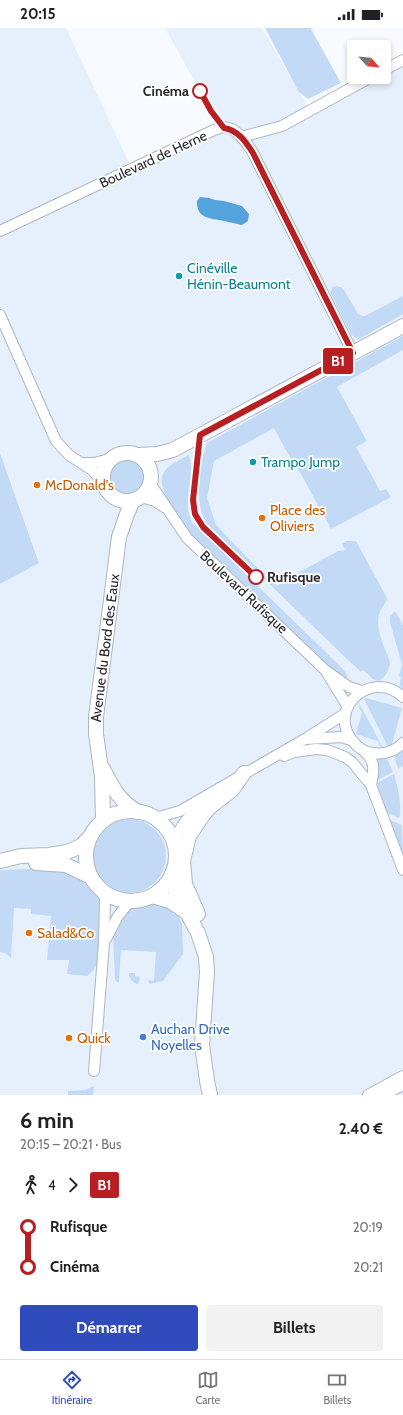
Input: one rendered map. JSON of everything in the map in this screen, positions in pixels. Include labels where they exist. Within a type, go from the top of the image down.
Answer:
[{"type":"street","points":[[391,66],[403,60]]},
{"type":"street","points":[[353,353],[253,153],[241,137],[282,126],[358,84]]},
{"type":"street","name":"Boulevard de Herne","points":[[0,232],[214,130],[229,128],[241,137]]},
{"type":"street","points":[[0,315],[56,441],[69,455],[92,470],[104,483],[107,490],[112,495],[124,501],[137,499],[146,492],[151,479],[162,460],[173,450],[403,326]]},
{"type":"street","points":[[138,455],[157,454],[173,450]]},
{"type":"street","points":[[104,483],[104,470],[110,460],[116,455],[130,452],[138,455],[148,463],[151,479]]},
{"type":"street","points":[[80,462],[94,463],[110,460]]},
{"type":"street","name":"Boulevard Rufisque","points":[[151,479],[168,510],[187,538],[325,670],[349,687],[362,691]]},
{"type":"street","name":"Avenue du Bord des Eaux","points":[[112,495],[117,514],[119,537]]},
{"type":"street","name":"Boulevard Rufisque","points":[[137,499],[155,501],[168,510]]},
{"type":"street","name":"Avenue du Bord des Eaux","points":[[103,821],[102,777],[96,734],[96,717],[119,537],[127,514],[137,499]]},
{"type":"street","name":"Boulevard Rufisque","points":[[325,670],[347,710]]},
{"type":"street","points":[[371,785],[374,766],[369,756],[351,740],[345,725],[347,710],[353,698],[362,691],[372,687],[387,688],[403,697]]},
{"type":"street","points":[[155,818],[180,811],[305,740],[347,710]]},
{"type":"street","points":[[305,740],[341,737],[351,740]]},
{"type":"street","points":[[362,750],[370,753],[382,754],[393,751],[403,743]]},
{"type":"street","points":[[275,756],[285,756],[294,752],[316,749],[327,750],[345,757],[352,762],[371,785],[403,870]]},
{"type":"street","name":"Avenue du Bord des Eaux","points":[[99,760],[120,799],[128,806],[139,812]]},
{"type":"street","points":[[210,1095],[202,1045],[207,972],[207,939],[202,922],[185,884],[184,853],[189,836],[195,824],[210,807],[232,790],[244,774]]},
{"type":"street","points":[[174,845],[185,820],[219,788]]},
{"type":"street","points":[[3,861],[21,856],[49,855],[72,850],[81,846],[90,837],[96,827],[114,814],[126,811],[139,812],[155,818],[167,830],[174,845],[176,860],[172,874],[164,887],[152,896],[145,899],[130,901],[115,898],[101,890]]},
{"type":"street","points":[[90,837],[87,847],[87,867],[91,877],[105,898],[104,943],[94,1070]]},
{"type":"street","points":[[3,861],[20,864],[66,865],[91,877]]},
{"type":"street","points":[[172,874],[175,890],[198,932],[206,957]]},
{"type":"street","points":[[152,896],[170,902],[186,912]]},
{"type":"street","points":[[104,943],[118,916],[130,901]]},
{"type":"street","points":[[368,1095],[403,1076]]},
{"type":"street","points":[[383,1095],[403,1085]]},
{"type":"shaded area","points":[[0,28],[66,28],[132,169],[223,127],[211,111],[165,28],[262,28],[310,110],[360,84],[391,84],[391,68],[403,62],[403,1095],[0,1095],[0,584],[39,562],[0,453]]},
{"type":"shaded area","points":[[265,28],[313,28],[311,29],[341,83],[308,99],[299,92]]},
{"type":"shaded area","points":[[337,286],[343,288],[358,314],[362,316],[365,316],[403,296],[403,314],[359,339],[354,337],[351,334],[330,292],[333,287]]},
{"type":"shaded area","points":[[403,336],[403,350],[337,387],[367,441],[356,447],[380,491],[386,489],[391,497],[331,529],[274,428],[214,461],[207,498],[216,525],[271,582],[278,586],[281,582],[338,551],[345,550],[342,544],[346,541],[356,541],[387,598],[380,613],[378,626],[390,662],[387,673],[379,681],[373,679],[363,670],[361,672],[207,524],[200,506],[199,484],[202,462],[207,443]]},
{"type":"shaded area","points":[[0,453],[39,563],[0,584]]},
{"type":"shaded area","points":[[189,455],[191,472],[188,506],[192,522],[342,668],[348,676],[344,679],[330,670],[192,537],[164,498],[166,496],[162,481],[163,475],[170,466]]},
{"type":"shaded area","points":[[131,459],[140,464],[144,470],[144,484],[140,490],[131,495],[123,495],[114,490],[110,484],[109,473],[114,464],[120,460]]},
{"type":"shaded area","points":[[395,611],[403,625],[403,690],[400,685],[401,677],[399,676],[402,665],[390,622],[390,617]]},
{"type":"shaded area","points":[[366,698],[402,708],[392,745],[388,747],[364,699]]},
{"type":"shaded area","points":[[360,705],[383,748],[381,748],[378,741],[356,734],[362,712],[359,708]]},
{"type":"shaded area","points":[[403,751],[403,766],[398,769],[394,756]]},
{"type":"shaded area","points":[[387,758],[393,772],[376,781],[378,759]]},
{"type":"shaded area","points":[[394,774],[400,803],[399,818],[387,813],[377,783]]},
{"type":"shaded area","points":[[129,819],[150,825],[160,835],[166,856],[160,877],[150,887],[129,893],[108,887],[98,877],[92,856],[98,835],[108,825]]},
{"type":"shaded area","points":[[390,820],[402,825],[403,855]]},
{"type":"shaded area","points":[[56,869],[72,872],[85,879],[93,887],[98,896],[100,900],[101,913],[97,965],[87,976],[67,974],[69,960],[47,960],[51,916],[31,914],[31,909],[14,908],[11,958],[7,954],[0,952],[0,870]]},
{"type":"shaded area","points":[[150,902],[165,903],[177,914],[182,924],[183,954],[163,981],[149,984],[148,980],[154,981],[156,952],[121,950],[119,982],[117,982],[115,980],[113,936],[126,911],[132,907]]},
{"type":"shaded area","points":[[129,973],[135,973],[135,976],[140,977],[139,983],[137,984],[132,981]]},
{"type":"shaded area","points":[[93,1086],[93,1095],[68,1095],[68,1091],[86,1090]]},
{"type":"water","points":[[200,197],[242,206],[249,214],[248,221],[242,225],[205,217],[197,207],[197,201]]},
{"type":"bus line","name":"B1","points":[[200,91],[211,111],[224,128],[229,128],[236,132],[253,153],[353,353],[200,435],[197,451],[193,500],[195,514],[203,527],[256,577]]},
{"type":"place","name":"Cinéma","points":[[200,91]]},
{"type":"place","name":"Cinéville Hénin-Beaumont","points":[[179,276]]},
{"type":"place","name":"Trampo Jump","points":[[253,462]]},
{"type":"place","name":"McDonald's","points":[[37,485]]},
{"type":"place","name":"Place des Oliviers","points":[[262,518]]},
{"type":"place","name":"Rufisque","points":[[256,577]]},
{"type":"place","name":"Salad&Co","points":[[29,933]]},
{"type":"place","name":"Auchan Drive Noyelles","points":[[143,1037]]},
{"type":"place","name":"Quick","points":[[69,1038]]}]
